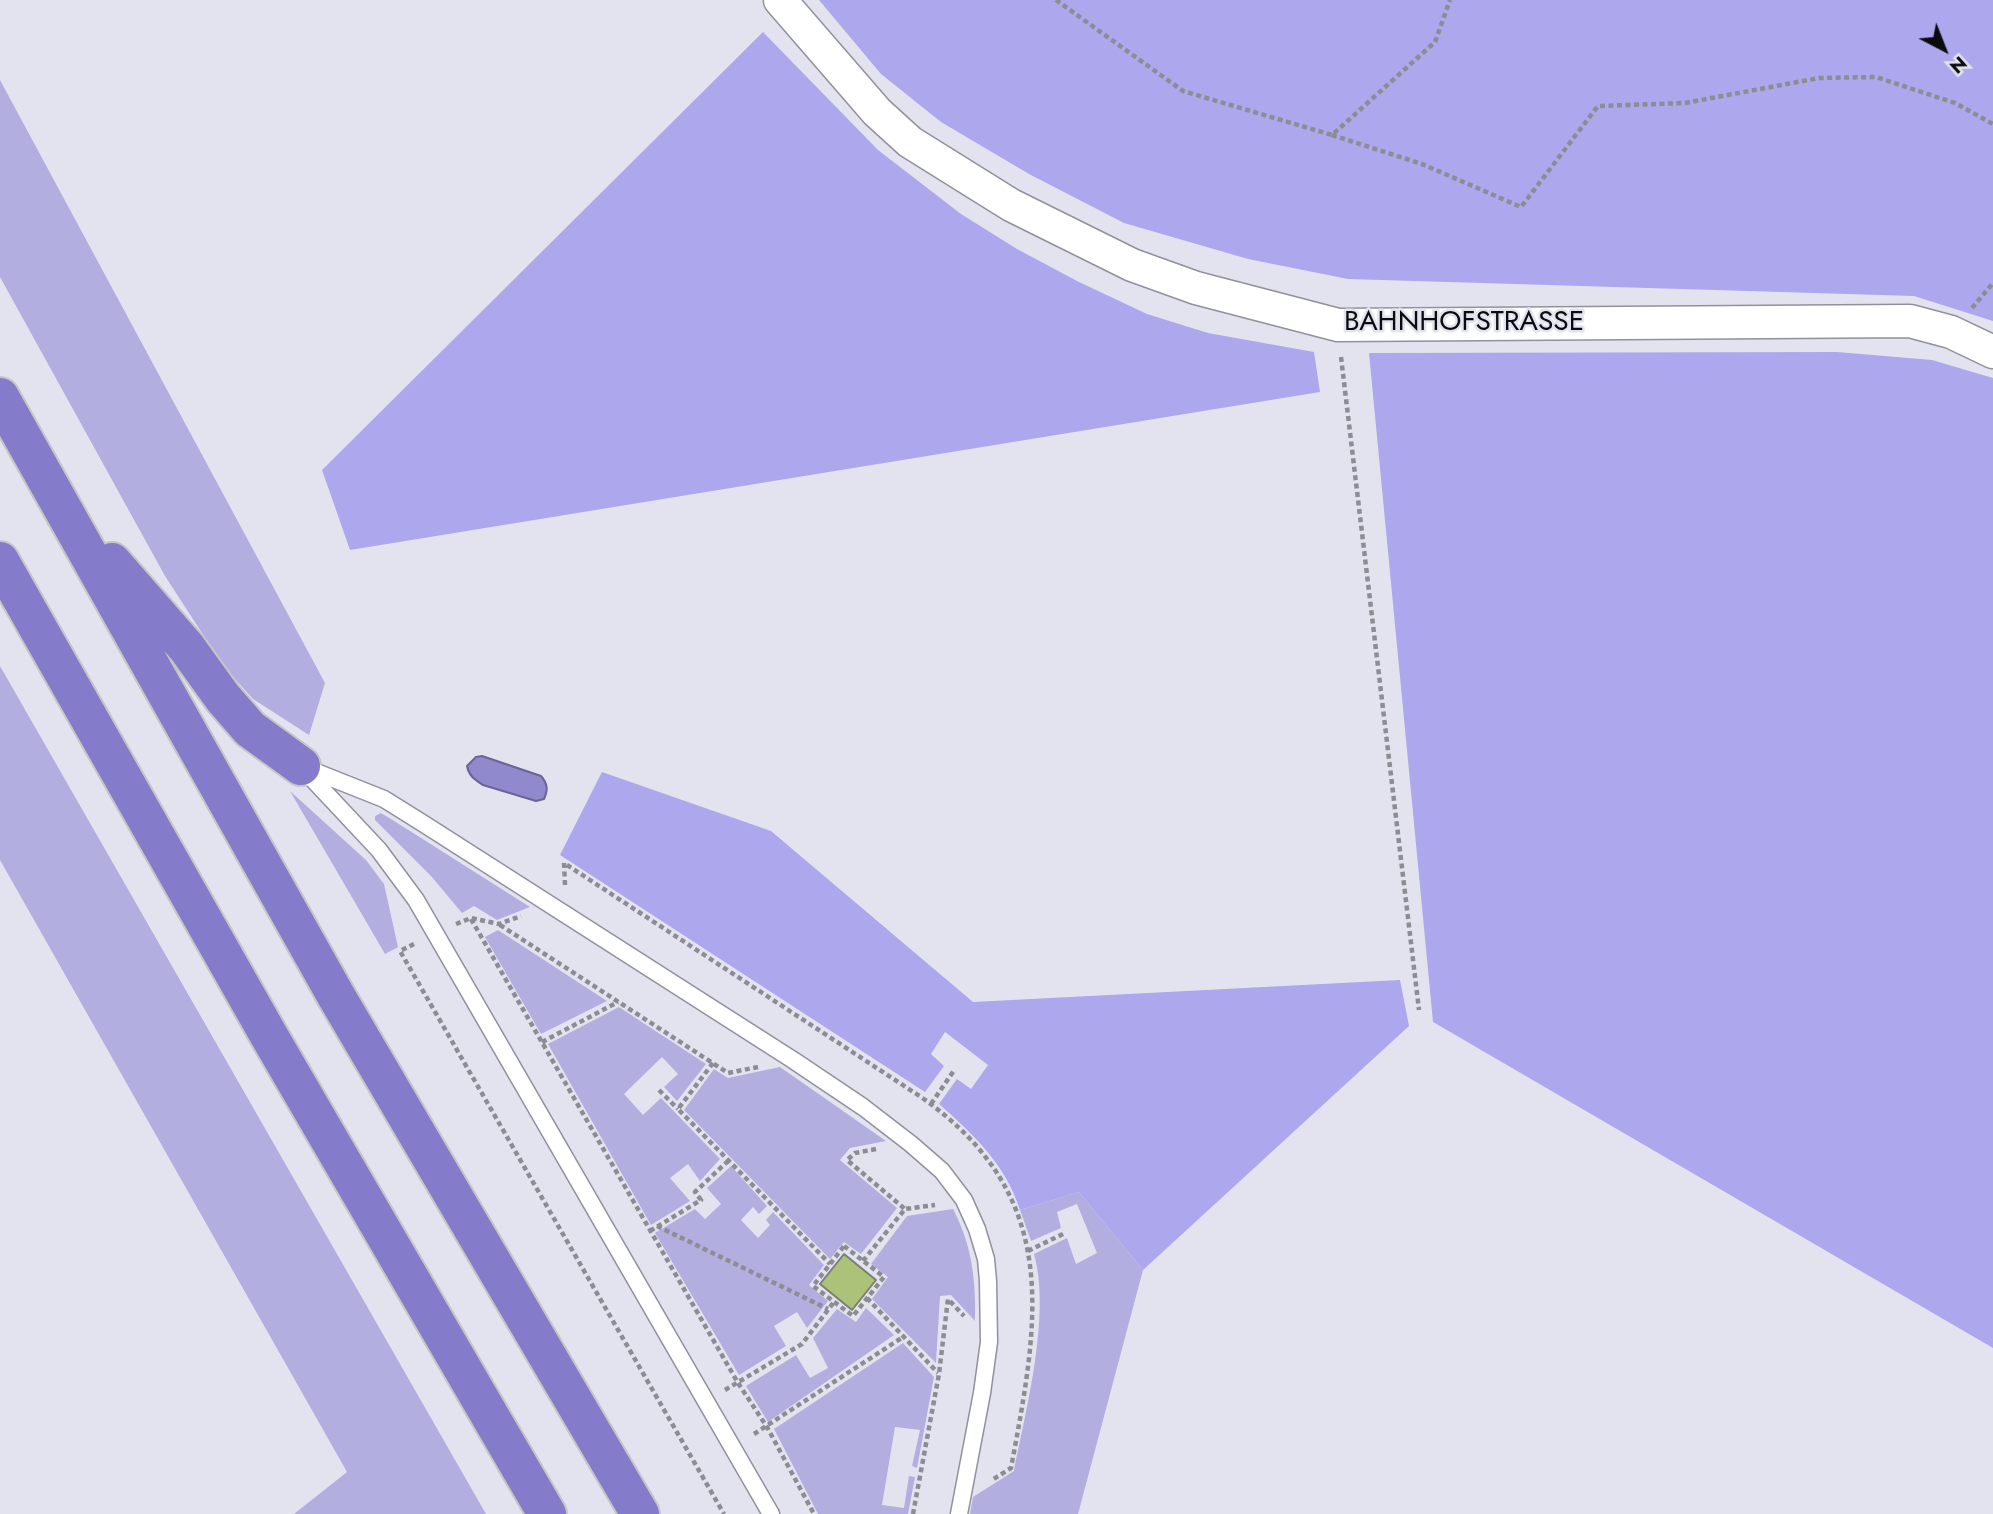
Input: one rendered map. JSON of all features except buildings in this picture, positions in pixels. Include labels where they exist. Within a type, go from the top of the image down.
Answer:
[{"type":"highway","points":[[0,397],[342,1005],[640,1514]]},
{"type":"highway","points":[[54,494],[187,648],[223,698],[250,729],[301,766]]},
{"type":"highway","points":[[0,561],[268,1034],[547,1514]]},
{"type":"street","name":"BAHNHOFSTRASSE","points":[[780,0],[877,113],[910,142],[1011,205],[1132,265],[1196,288],[1338,325],[1910,321],[1951,332],[1993,352]]},
{"type":"lane","points":[[301,766],[384,799],[793,1060],[863,1107],[911,1143],[942,1171],[964,1200],[986,1259],[989,1342],[959,1514]]},
{"type":"lane","points":[[301,766],[379,850],[436,933],[771,1514]]},
{"type":"path","points":[[1056,0],[1183,91],[1422,164],[1521,207],[1598,106],[1685,103],[1819,78],[1876,77],[1955,103],[1993,124]]},
{"type":"path","points":[[1332,135],[1435,42],[1450,0]]},
{"type":"path","points":[[1338,325],[1419,1010]]},
{"type":"path","points":[[499,924],[548,906]]},
{"type":"path","points":[[471,918],[738,1383],[767,1427],[814,1514]]},
{"type":"path","points":[[724,1514],[400,951],[471,918],[499,924],[728,1073],[793,1060]]},
{"type":"path","points":[[542,1042],[619,1002]]},
{"type":"path","points":[[678,1109],[713,1063]]},
{"type":"path","points":[[931,1104],[955,1069]]},
{"type":"path","points":[[659,1090],[831,1264]]},
{"type":"path","points":[[905,1209],[847,1160],[855,1153],[911,1143]]},
{"type":"path","points":[[650,1231],[701,1200],[695,1192],[729,1160]]},
{"type":"path","points":[[863,1261],[905,1209],[964,1200]]},
{"type":"path","points":[[657,1226],[828,1309]]},
{"type":"path","points":[[1028,1251],[1065,1233]]},
{"type":"path","points":[[844,1246],[884,1277],[853,1316],[813,1286],[831,1264],[844,1246]]},
{"type":"path","points":[[867,1298],[939,1374]]},
{"type":"path","points":[[913,1514],[939,1374],[948,1300],[989,1342]]},
{"type":"path","points":[[705,1400],[802,1344],[834,1302]]},
{"type":"path","points":[[732,1446],[767,1427],[903,1337]]},
{"type":"shaded area","points":[[819,0],[1993,0],[1993,321],[1914,296],[1348,279],[1248,259],[1124,223],[1029,174],[941,122],[881,74]]},
{"type":"shaded area","points":[[763,32],[878,150],[961,214],[1017,249],[1147,314],[1208,333],[1314,352],[1320,392],[350,550],[322,470]]},
{"type":"shaded area","points":[[0,80],[325,683],[309,735],[253,699],[224,667],[165,576],[0,277]]},
{"type":"shaded area","points":[[1837,352],[1932,360],[1993,378],[1993,1348],[1433,1022],[1369,353]]},
{"type":"shaded area","points":[[0,666],[486,1514],[294,1514],[347,1472],[0,860]]},
{"type":"shaded area","points":[[482,756],[541,776],[547,787],[544,799],[536,801],[480,783],[471,775],[467,766],[476,757]]},
{"type":"shaded area","points":[[602,772],[771,831],[973,1002],[1400,980],[1409,1026],[1143,1270],[1079,1192],[1020,1210],[997,1165],[976,1139],[939,1104],[957,1079],[971,1089],[988,1065],[945,1032],[931,1054],[944,1066],[925,1092],[560,855]]},
{"type":"shaded area","points":[[290,791],[366,860],[384,884],[398,947],[385,954]]},
{"type":"shaded area","points":[[381,813],[530,907],[497,920],[474,906],[462,913],[431,876],[375,820],[375,816]]},
{"type":"shaded area","points":[[498,930],[607,1001],[541,1034],[485,937]]},
{"type":"shaded area","points":[[619,1007],[706,1064],[677,1101],[664,1087],[678,1074],[662,1057],[624,1094],[643,1115],[661,1098],[720,1159],[700,1181],[688,1164],[670,1178],[690,1201],[651,1225],[548,1044]]},
{"type":"shaded area","points":[[780,1067],[886,1141],[850,1148],[840,1160],[897,1208],[861,1254],[844,1242],[830,1259],[684,1110],[714,1069],[728,1078]]},
{"type":"shaded area","points":[[731,1166],[767,1206],[759,1214],[753,1207],[741,1220],[758,1238],[770,1225],[766,1220],[773,1212],[824,1265],[809,1285],[828,1301],[807,1328],[797,1312],[774,1326],[786,1346],[739,1375],[655,1233],[695,1209],[705,1219],[721,1204],[707,1188]]},
{"type":"shaded area","points":[[1079,1192],[1143,1270],[1078,1514],[970,1514],[973,1497],[1014,1471],[1038,1333],[1039,1278],[1034,1254],[1067,1238],[1076,1264],[1097,1253],[1077,1204],[1057,1212],[1061,1228],[1031,1241],[1020,1210]]},
{"type":"shaded area","points":[[953,1209],[965,1236],[972,1263],[975,1321],[951,1295],[940,1296],[936,1363],[872,1299],[888,1277],[871,1264],[907,1216]]},
{"type":"shaded area","points":[[866,1308],[894,1335],[768,1422],[746,1386],[796,1355],[810,1378],[828,1368],[813,1338],[837,1309],[856,1322]]},
{"type":"shaded area","points":[[903,1343],[934,1377],[917,1468],[912,1466],[920,1430],[895,1427],[882,1505],[904,1508],[909,1476],[915,1477],[908,1514],[818,1514],[774,1429]]}]
